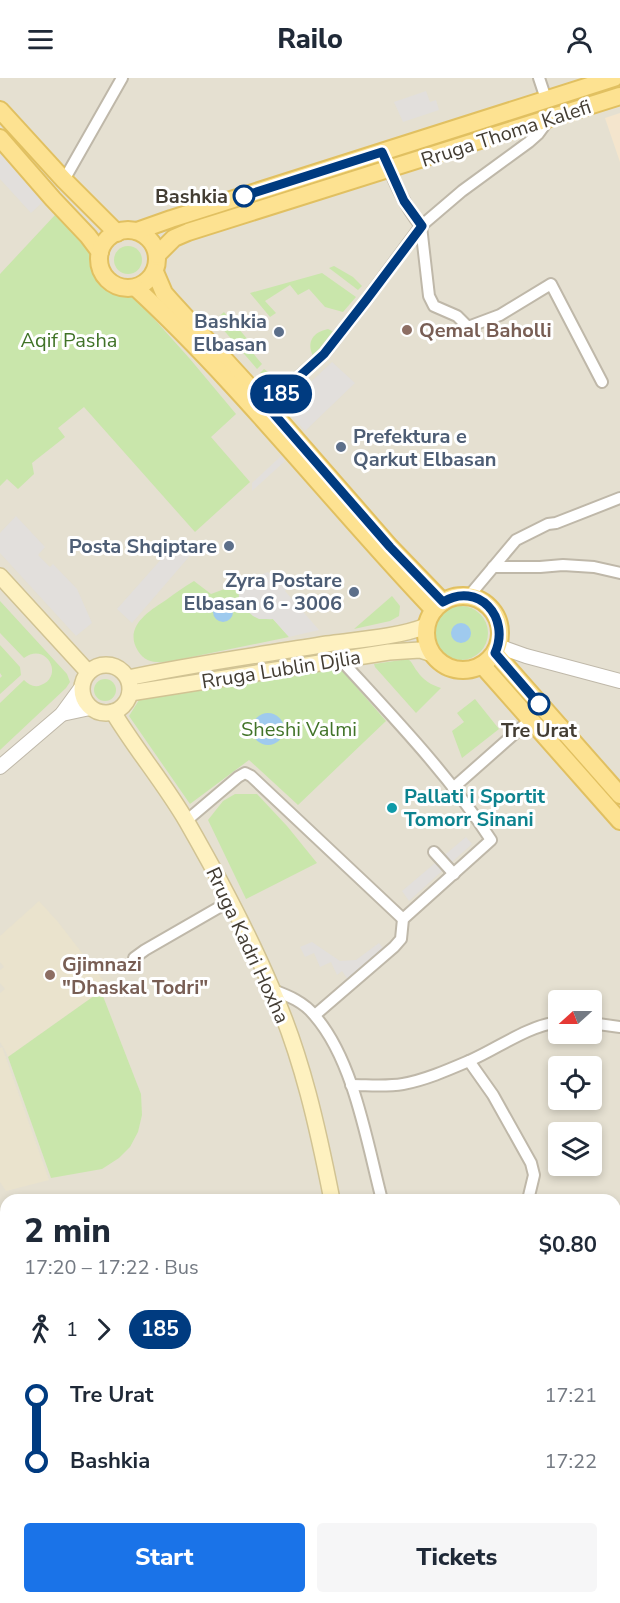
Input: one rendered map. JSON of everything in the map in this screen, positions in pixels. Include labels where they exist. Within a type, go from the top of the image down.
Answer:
[{"type":"main road","name":"Rruga Thoma Kalefi","points":[[137,231],[614,78]]},
{"type":"main road","name":"Rruga Thoma Kalefi","points":[[156,263],[174,238],[188,232],[620,96]]},
{"type":"main road","points":[[0,110],[64,180],[117,233]]},
{"type":"main road","points":[[0,138],[100,252]]},
{"type":"main road","points":[[156,263],[150,279],[136,288],[129,289],[108,280],[102,272],[100,252],[109,237],[117,233],[137,231],[150,240],[155,247],[156,263],[164,292],[171,301],[263,410],[390,547],[438,606]]},
{"type":"main road","points":[[136,288],[263,410]]},
{"type":"main road","points":[[0,576],[88,672]]},
{"type":"main road","points":[[494,651],[469,670],[455,669],[442,664],[432,654],[426,638],[426,626],[438,606],[458,596],[469,596],[483,602],[493,612],[499,625],[494,651],[531,720],[620,821]]},
{"type":"main road","name":"Rruga Lublin Djlia","points":[[129,685],[171,669],[374,637],[426,626]]},
{"type":"main road","name":"Rruga Lublin Djlia","points":[[129,685],[389,652],[420,650],[432,654]]},
{"type":"main road","points":[[494,651],[620,795]]},
{"type":"main road","points":[[102,665],[117,667],[129,685],[124,705],[113,712],[99,712],[90,708],[81,688],[88,672],[102,665]]},
{"type":"main road","name":"Rruga Kadri Hoxha","points":[[113,712],[186,821],[230,902],[273,990],[290,1035],[310,1101],[331,1194]]},
{"type":"street","points":[[64,180],[122,78]]},
{"type":"street","points":[[539,78],[546,99]]},
{"type":"street","points":[[263,410],[324,354],[422,226],[462,190],[530,142],[549,119]]},
{"type":"street","points":[[382,152],[404,201],[422,226],[429,296],[434,306],[457,316],[468,327],[500,315],[551,284],[602,382]]},
{"type":"street","points":[[469,596],[516,540],[548,524],[620,498]]},
{"type":"street","points":[[493,567],[563,565],[594,567],[620,573]]},
{"type":"street","points":[[494,651],[620,673]]},
{"type":"street","points":[[494,651],[526,656],[620,681]]},
{"type":"street","points":[[315,1015],[394,947],[401,939],[404,919],[491,840],[475,816],[420,748],[340,660]]},
{"type":"street","points":[[0,767],[62,714],[81,688]]},
{"type":"street","points":[[62,714],[90,708]]},
{"type":"street","points":[[453,788],[531,720]]},
{"type":"street","points":[[186,821],[245,773],[259,783],[404,919]]},
{"type":"street","points":[[434,852],[454,874]]},
{"type":"street","points":[[134,958],[230,902]]},
{"type":"street","points":[[273,990],[296,999],[315,1015],[335,1047],[351,1085],[380,1194]]},
{"type":"street","points":[[351,1085],[403,1084],[428,1077],[469,1061],[525,1032],[548,1025]]},
{"type":"street","points":[[602,1025],[620,1027]]},
{"type":"street","points":[[469,1061],[493,1095],[531,1163],[534,1175],[529,1194]]},
{"type":"shaded area","points":[[0,78],[620,78],[620,1194],[0,1194]]},
{"type":"shaded area","points":[[426,91],[430,102],[436,100],[439,110],[403,122],[394,102]]},
{"type":"shaded area","points":[[620,113],[620,162],[605,118]]},
{"type":"shaded area","points":[[0,145],[48,197],[31,213],[0,179]]},
{"type":"shaded area","points":[[332,362],[355,383],[305,431],[284,407]]},
{"type":"shaded area","points":[[281,456],[285,461],[252,491],[252,483]]},
{"type":"shaded area","points":[[16,516],[45,547],[38,555],[50,567],[53,564],[77,589],[92,623],[76,636],[0,553],[0,533]]},
{"type":"shaded area","points":[[180,538],[194,551],[132,623],[117,609]]},
{"type":"shaded area","points":[[268,572],[278,583],[283,578],[290,585],[285,591],[319,630],[289,637],[273,619],[259,619],[244,608],[239,598],[238,584]]},
{"type":"shaded area","points":[[466,837],[472,844],[409,901],[402,891]]},
{"type":"shaded area","name":"Gjimnazi \"Dhaskal Todri\"","points":[[39,901],[58,922],[103,980],[105,986],[8,1057],[0,1042],[0,993],[5,989],[0,983],[0,970],[4,967],[0,962],[0,936]]},
{"type":"shaded area","points":[[312,942],[340,961],[356,960],[379,943],[387,953],[351,984],[342,971],[337,975],[331,962],[320,967],[314,953],[305,957],[300,947]]},
{"type":"shaded area","points":[[2,1047],[49,1180],[6,1191],[0,1182],[0,1048]]},
{"type":"green space","name":"Aqif Pasha","points":[[55,215],[94,255],[98,271],[113,288],[130,292],[236,414],[211,437],[250,482],[195,532],[84,407],[58,428],[65,437],[32,463],[34,474],[18,489],[7,479],[0,486],[0,274]]},
{"type":"green space","points":[[128,246],[138,250],[142,260],[138,270],[128,274],[118,270],[114,260],[118,250]]},
{"type":"green space","points":[[334,266],[353,277],[362,286],[358,290],[329,268]]},
{"type":"green space","points":[[322,273],[356,297],[343,312],[325,307],[309,289],[298,295],[290,285],[265,301],[276,313],[270,317],[250,293]]},
{"type":"green space","points":[[224,312],[250,342],[247,346],[262,364],[257,369],[215,320]]},
{"type":"green space","points":[[328,329],[334,332],[313,356],[310,346],[312,338]]},
{"type":"green space","points":[[264,369],[275,377],[283,377],[286,381],[276,390],[260,373]]},
{"type":"green space","points":[[194,581],[211,594],[238,584],[240,599],[247,610],[259,617],[273,619],[289,637],[172,661],[158,662],[145,658],[138,651],[134,642],[136,627],[152,609]]},
{"type":"green space","points":[[392,596],[400,606],[399,616],[390,621],[354,629]]},
{"type":"green space","points":[[0,601],[67,674],[70,682],[0,750],[0,703],[24,680],[30,685],[37,686],[48,681],[52,675],[52,668],[50,662],[39,654],[32,654],[24,658],[0,633]]},
{"type":"green space","points":[[456,606],[466,606],[476,610],[484,618],[488,633],[484,648],[476,656],[466,660],[456,660],[446,656],[438,648],[434,638],[434,628],[438,618],[446,610]]},
{"type":"green space","points":[[0,645],[20,667],[21,675],[0,694],[2,676],[0,673]]},
{"type":"green space","points":[[408,659],[425,680],[441,688],[416,713],[374,664]]},
{"type":"green space","name":"Sheshi Valmi","points":[[340,668],[386,721],[298,805],[249,760],[190,804],[129,716],[139,700]]},
{"type":"green space","points":[[105,679],[113,682],[116,690],[113,698],[105,701],[97,698],[94,690],[97,682]]},
{"type":"green space","points":[[475,699],[499,729],[462,758],[452,731],[464,722],[457,713]]},
{"type":"green space","points":[[235,794],[257,794],[317,863],[246,899],[208,820],[223,801]]},
{"type":"green space","points":[[101,991],[141,1094],[142,1115],[138,1132],[130,1147],[119,1158],[102,1169],[51,1178],[8,1057]]},
{"type":"water","points":[[223,602],[230,605],[233,612],[230,619],[223,622],[216,619],[213,612],[216,605]]},
{"type":"water","points":[[461,623],[468,626],[471,633],[468,640],[461,643],[454,640],[451,633],[454,626]]},
{"type":"water","points":[[268,713],[280,717],[284,729],[280,741],[268,745],[256,741],[252,729],[256,717]]},
{"type":"bus line","name":"185","points":[[244,196],[382,152],[404,201],[422,226],[324,354],[267,406],[390,547],[443,602],[458,596],[469,596],[488,606],[499,625],[499,640],[495,653],[539,704]]},
{"type":"place","name":"Bashkia","points":[[244,196]]},
{"type":"place","name":"Qemal Baholli","points":[[407,330]]},
{"type":"place","name":"Bashkia Elbasan","points":[[279,332]]},
{"type":"place","name":"Prefektura e Qarkut Elbasan","points":[[341,447]]},
{"type":"place","name":"Posta Shqiptare","points":[[229,546]]},
{"type":"place","name":"Zyra Postare Elbasan 6 - 3006","points":[[354,592]]},
{"type":"place","name":"Tre Urat","points":[[539,704]]},
{"type":"place","name":"Pallati i Sportit Tomorr Sinani","points":[[392,808]]},
{"type":"place","name":"Gjimnazi \"Dhaskal Todri\"","points":[[50,975]]}]
